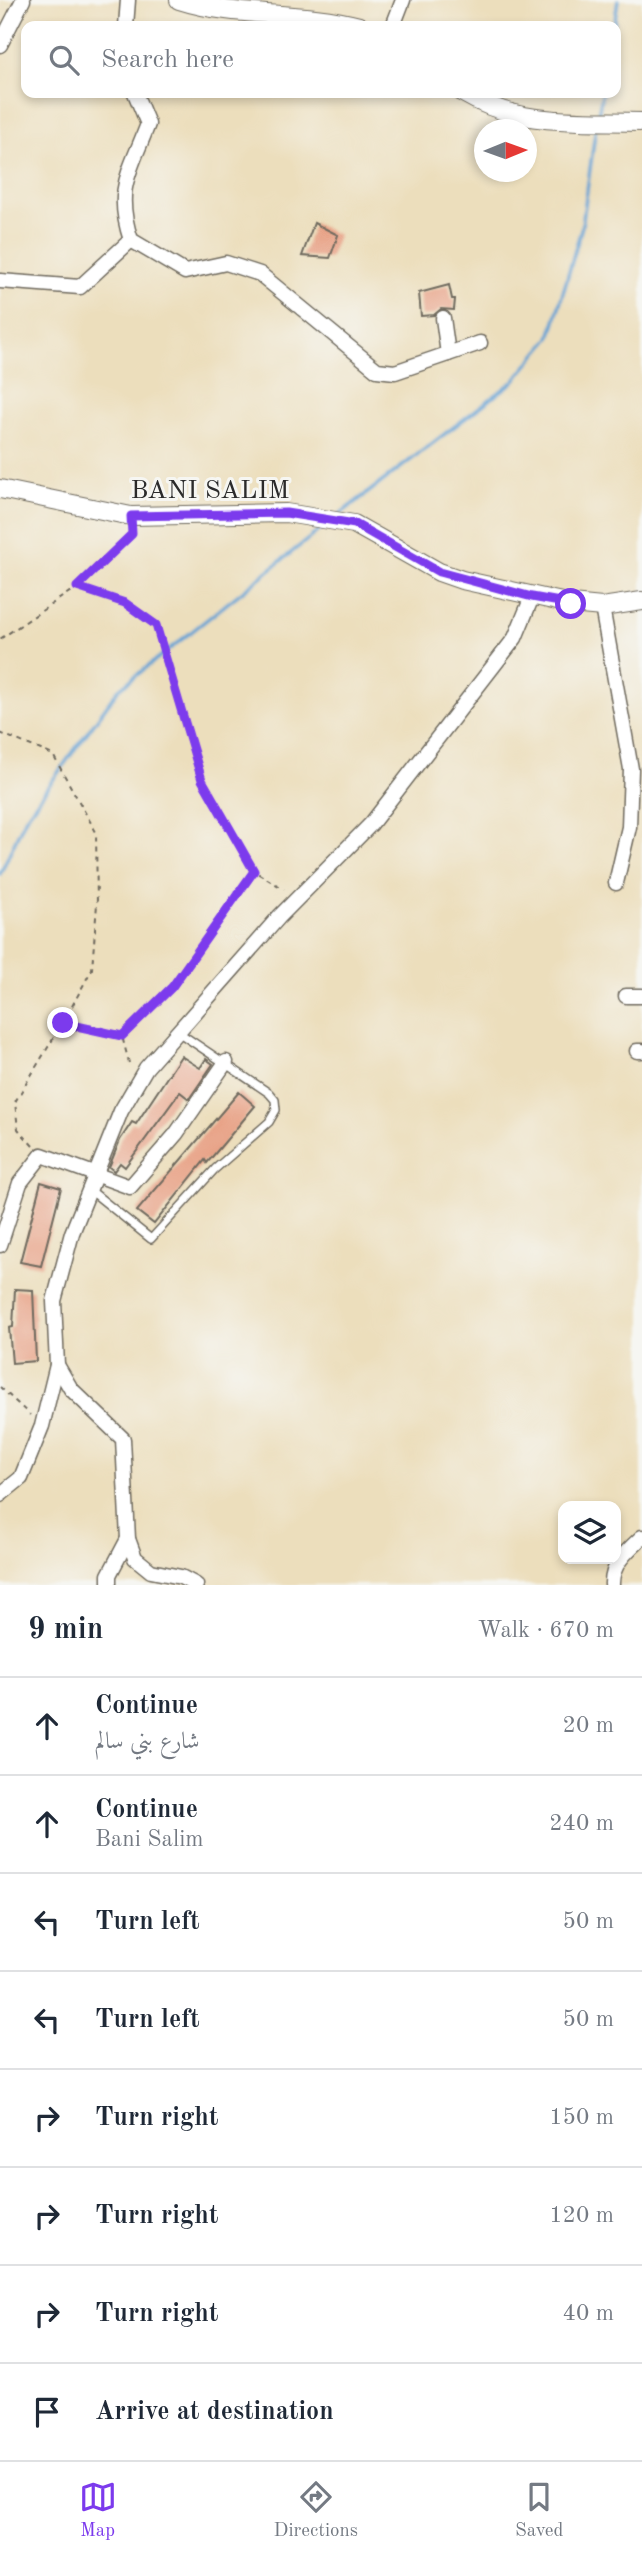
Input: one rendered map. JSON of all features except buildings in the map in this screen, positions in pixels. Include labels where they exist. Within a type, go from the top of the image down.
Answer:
[{"type":"street","points":[[0,45],[23,0]]},
{"type":"street","points":[[126,21],[128,0]]},
{"type":"street","points":[[178,0],[226,12],[330,21]]},
{"type":"street","points":[[395,21],[403,0]]},
{"type":"street","points":[[137,98],[148,124],[123,191],[122,212],[131,240],[185,272],[226,263],[260,274],[377,370],[395,372],[480,343]]},
{"type":"street","points":[[473,98],[502,113],[527,118],[642,122]]},
{"type":"street","points":[[0,281],[80,287],[131,240]]},
{"type":"street","points":[[443,318],[448,354]]},
{"type":"street","name":"BANI SALIM","points":[[0,489],[131,516],[286,513],[355,524],[439,572],[532,597],[602,607],[642,601]]},
{"type":"street","points":[[0,1495],[21,1478],[42,1426],[57,1365],[54,1301],[72,1233],[127,1100],[146,1068],[279,917],[371,824],[515,638],[532,597]]},
{"type":"street","points":[[602,607],[636,769],[629,827],[616,883]]},
{"type":"street","points":[[626,996],[642,996]]},
{"type":"street","points":[[0,1245],[20,1183],[41,1155],[130,1187],[176,1134],[226,1062]]},
{"type":"street","points":[[57,1365],[71,1389],[123,1439],[128,1539],[135,1558],[151,1571],[181,1577],[196,1585]]},
{"type":"street","points":[[612,1585],[611,1577],[620,1558],[642,1537]]},
{"type":"street","points":[[109,1585],[109,1575],[128,1539]]},
{"type":"lane","points":[[89,1190],[151,1239],[215,1169],[269,1122],[276,1110],[275,1100],[269,1093],[178,1032]]},
{"type":"path","points":[[0,639],[77,587],[132,534],[131,516]]},
{"type":"path","points":[[77,587],[125,603],[156,625],[202,780],[254,871],[284,889]]},
{"type":"path","points":[[0,733],[53,755],[96,832],[97,904],[92,969],[15,1102],[18,1129],[41,1155]]},
{"type":"path","points":[[122,1036],[172,987],[254,871]]},
{"type":"path","points":[[63,1023],[122,1036]]},
{"type":"path","points":[[122,1036],[129,1063]]},
{"type":"path","points":[[0,1387],[42,1426]]},
{"type":"waterway","points":[[615,21],[618,0]]},
{"type":"waterway","points":[[598,115],[601,98]]},
{"type":"waterway","points":[[340,514],[514,381],[550,338],[582,226],[596,126]]},
{"type":"waterway","points":[[0,874],[26,817],[118,690],[326,525]]},
{"type":"route","points":[[63,1023],[122,1036],[172,987],[254,871],[202,780],[156,625],[125,603],[77,587],[132,534],[131,516],[286,513],[355,524],[439,572],[532,597],[571,604]]}]
